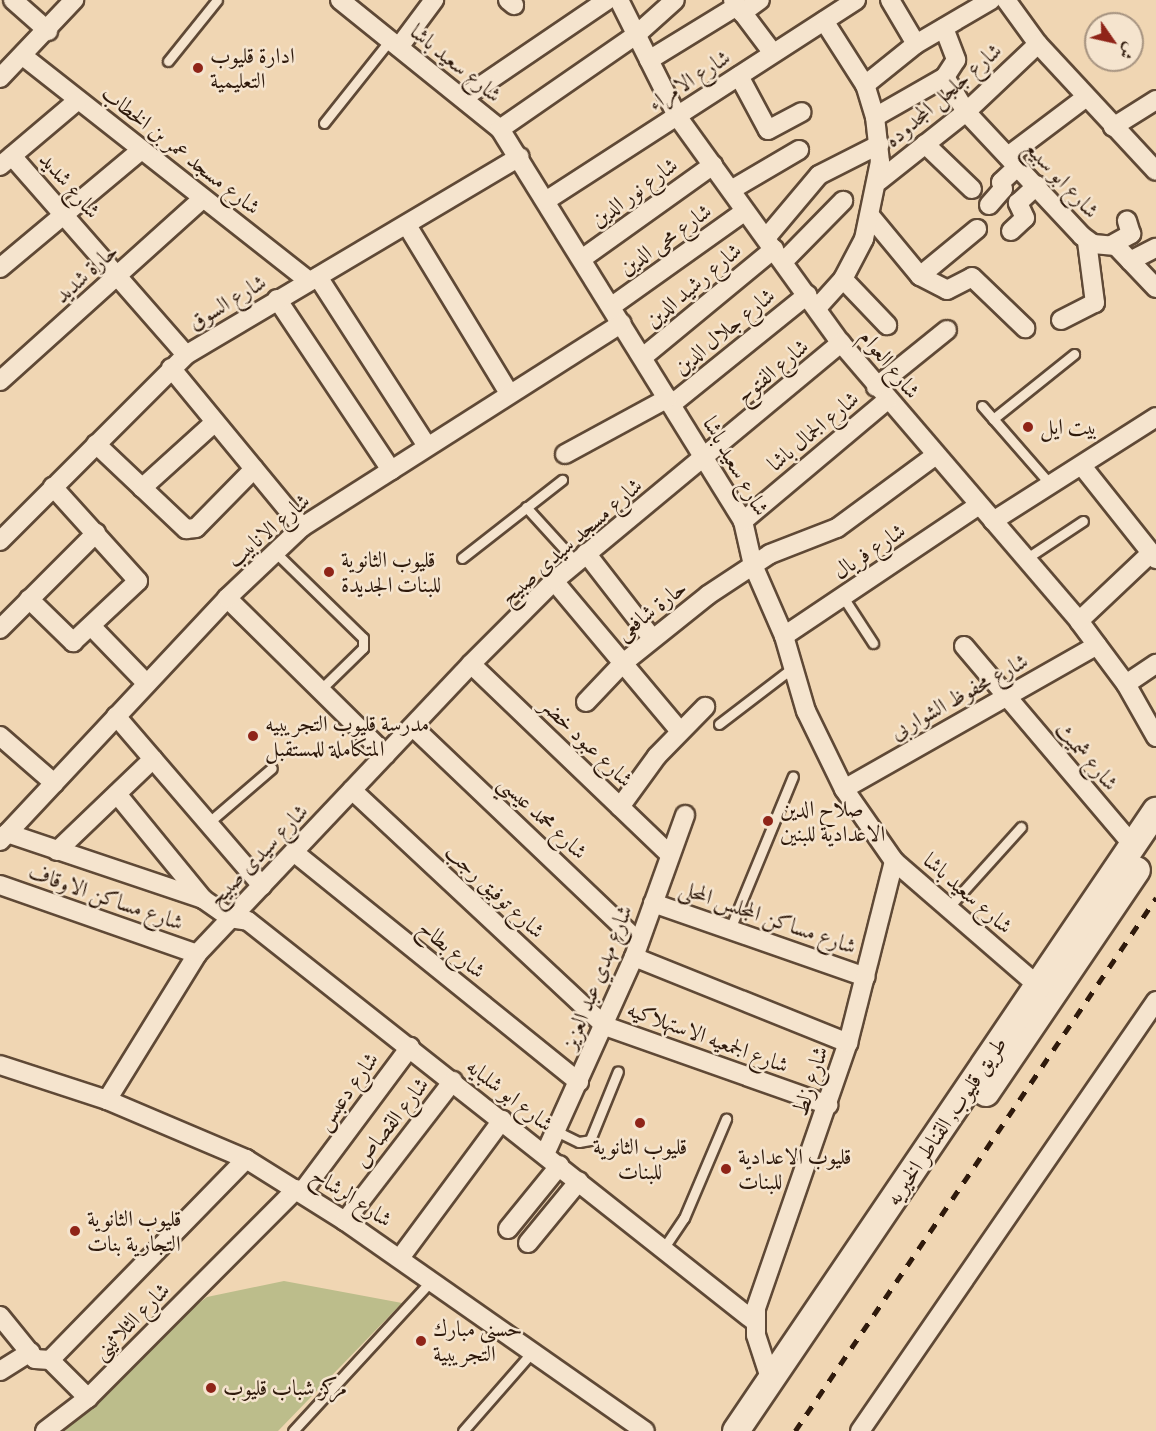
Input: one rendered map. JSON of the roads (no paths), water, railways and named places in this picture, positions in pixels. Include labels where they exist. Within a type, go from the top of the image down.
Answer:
[{"type":"main road","name":"طريق قليوب, القناطر الخيريه","points":[[757,1431],[1144,843],[1156,811]]},
{"type":"main road","name":"طريق قليوب, القناطر الخيريه","points":[[736,1431],[1037,985],[1144,843]]},
{"type":"street","points":[[13,0],[48,31]]},
{"type":"street","points":[[0,78],[48,31],[74,0]]},
{"type":"street","name":"شارع سعيد باشا","points":[[340,0],[500,129],[520,157],[743,521],[753,565],[784,636],[791,669],[818,740],[844,789],[894,861],[1037,985]]},
{"type":"street","points":[[394,44],[434,0]]},
{"type":"street","points":[[463,98],[607,0]]},
{"type":"street","name":"شارع العوام","points":[[618,0],[677,116],[841,343],[882,394],[1027,558],[1079,621],[1126,684],[1156,737]]},
{"type":"street","points":[[500,129],[636,35],[675,0]]},
{"type":"street","points":[[649,60],[737,6],[760,0]]},
{"type":"street","name":"شارع الامراء","points":[[547,200],[856,0]]},
{"type":"street","points":[[890,0],[916,44]]},
{"type":"street","points":[[865,84],[916,44],[991,0]]},
{"type":"street","points":[[1006,0],[1038,44],[1085,98],[1156,171]]},
{"type":"street","points":[[737,6],[773,53]]},
{"type":"street","name":"شارع جلال الدين","points":[[565,454],[670,401],[843,279],[872,218],[879,181],[880,144],[865,84],[824,21]]},
{"type":"street","points":[[875,117],[945,77],[956,60],[944,28]]},
{"type":"street","name":"شارع جلجل المجدوده","points":[[879,181],[966,112],[1038,44]]},
{"type":"street","name":"شارع مسجد عمر بن الخطاب","points":[[23,56],[202,199],[313,279],[427,446]]},
{"type":"street","points":[[739,76],[768,130],[802,112]]},
{"type":"street","name":"شارع ابو سبيع","points":[[945,77],[966,112],[1037,185],[1087,241],[1113,244],[1156,288]]},
{"type":"street","points":[[989,205],[1003,189],[1001,182],[1013,161],[1085,98]]},
{"type":"street","points":[[6,161],[78,100]]},
{"type":"street","points":[[1113,127],[1156,100]]},
{"type":"street","points":[[774,250],[819,175],[880,144]]},
{"type":"street","points":[[925,144],[972,189]]},
{"type":"street","points":[[1,266],[141,150]]},
{"type":"street","points":[[731,190],[799,150]]},
{"type":"street","name":"شارع السوق","points":[[0,541],[186,355],[277,299],[408,227],[520,157]]},
{"type":"street","name":"شارع شديد","points":[[6,161],[64,215],[186,355]]},
{"type":"street","name":"شارع نور الدين","points":[[583,258],[713,165]]},
{"type":"street","points":[[1011,231],[1025,218],[1018,203],[1037,185]]},
{"type":"street","name":"حارة شديد","points":[[0,381],[119,278],[202,199]]},
{"type":"street","points":[[774,250],[843,201]]},
{"type":"street","name":"شارع محى الدين","points":[[612,306],[745,211]]},
{"type":"street","points":[[872,218],[920,276],[945,290],[972,277],[1025,328]]},
{"type":"street","points":[[1113,244],[1130,235],[1127,221]]},
{"type":"street","points":[[408,227],[509,393]]},
{"type":"street","points":[[920,276],[977,229]]},
{"type":"street","points":[[1062,320],[1095,303],[1087,241]]},
{"type":"street","points":[[1130,261],[1156,248]]},
{"type":"street","name":"شارع رشيد الدين","points":[[643,357],[774,250]]},
{"type":"street","points":[[843,279],[887,325]]},
{"type":"street","points":[[277,299],[392,470]]},
{"type":"street","name":"شارع الانابيب","points":[[4,837],[227,598],[302,527],[622,323]]},
{"type":"street","name":"شارع الجمال باشا","points":[[743,521],[882,394],[947,330]]},
{"type":"street","name":"شارع الفتوح","points":[[706,459],[841,343]]},
{"type":"street","points":[[171,368],[302,527]]},
{"type":"street","points":[[993,521],[1156,417]]},
{"type":"street","points":[[142,488],[215,422]]},
{"type":"street","points":[[96,444],[189,530],[254,469]]},
{"type":"street","name":"حارة شافعى","points":[[586,702],[622,664],[652,638],[753,565],[837,528],[936,455]]},
{"type":"street","name":"شارع مسجد سيدى صبيح","points":[[471,664],[581,557],[706,459]]},
{"type":"street","points":[[1079,621],[1153,556],[1082,466]]},
{"type":"street","points":[[29,599],[69,641],[91,626],[138,579],[53,487]]},
{"type":"street","name":"شارع فريال","points":[[784,636],[980,505]]},
{"type":"street","points":[[0,629],[96,533]]},
{"type":"street","points":[[581,557],[652,638]]},
{"type":"street","points":[[554,581],[680,731]]},
{"type":"street","points":[[227,598],[386,755]]},
{"type":"street","points":[[91,626],[146,683]]},
{"type":"street","name":"شارع محفوظ الشواربى","points":[[844,789],[1097,645]]},
{"type":"street","name":"شارع شميث","points":[[964,646],[1005,699],[1144,843]]},
{"type":"street","name":"شارع سيدى صبيح","points":[[107,1101],[197,954],[296,853],[471,664]]},
{"type":"street","name":"شارع عبود خضر","points":[[471,664],[670,855]]},
{"type":"street","points":[[1126,684],[1156,664]]},
{"type":"street","points":[[620,807],[680,731],[705,707]]},
{"type":"street","points":[[116,716],[262,886]]},
{"type":"street","name":"شارع محمد عيسي","points":[[413,727],[637,949]]},
{"type":"street","points":[[3,746],[54,783]]},
{"type":"street","points":[[57,851],[153,759]]},
{"type":"street","name":"شارع توفيق رجب","points":[[352,790],[605,1026]]},
{"type":"street","points":[[117,794],[203,899]]},
{"type":"street","name":"شارع مهدي عبد العزيز","points":[[508,1230],[552,1160],[556,1131],[605,1026],[637,949],[685,815]]},
{"type":"street","points":[[4,837],[57,851],[203,899]]},
{"type":"street","name":"شارع بطاح","points":[[296,853],[579,1082]]},
{"type":"street","name":"شارع زلط","points":[[754,1321],[848,1043],[894,861]]},
{"type":"street","name":"شارع مساكن الاوقاف","points":[[0,885],[197,954]]},
{"type":"street","name":"شارع ابو شلبايه","points":[[203,899],[230,918],[248,921],[754,1321]]},
{"type":"street","name":"شارع مساكن المجلس المحلى","points":[[653,903],[866,977]]},
{"type":"street","points":[[637,949],[848,1043]]},
{"type":"street","points":[[860,1431],[1156,1000]]},
{"type":"street","name":"شارع الجمعيه الاستهلاكيه","points":[[605,1026],[828,1105]]},
{"type":"street","name":"شارع دعبس","points":[[299,1191],[410,1047]]},
{"type":"street","name":"شارع الرشاح","points":[[0,1065],[107,1101],[246,1159],[345,1221],[534,1350],[634,1428]]},
{"type":"street","name":"شارع القصاص","points":[[345,1221],[453,1081]]},
{"type":"street","points":[[400,1258],[502,1120]]},
{"type":"street","points":[[50,1360],[246,1159]]},
{"type":"street","points":[[528,1243],[579,1181]]},
{"type":"street","name":"شارع الثلاثينى","points":[[45,1431],[88,1398],[299,1191]]},
{"type":"street","points":[[0,1316],[38,1360],[50,1360],[88,1398]]},
{"type":"street","points":[[754,1321],[771,1381]]},
{"type":"street","points":[[0,1371],[30,1352]]},
{"type":"lane","points":[[168,61],[217,0]]},
{"type":"lane","points":[[324,123],[394,44]]},
{"type":"lane","points":[[993,419],[1074,354]]},
{"type":"lane","points":[[982,406],[1051,485]]},
{"type":"lane","points":[[462,558],[562,480]]},
{"type":"lane","points":[[526,507],[581,557]]},
{"type":"lane","points":[[1027,558],[1083,521]]},
{"type":"lane","points":[[275,552],[363,638],[363,648],[320,690]]},
{"type":"lane","points":[[843,597],[873,643]]},
{"type":"lane","points":[[719,724],[791,669]]},
{"type":"lane","points":[[208,823],[272,768]]},
{"type":"lane","points":[[730,929],[793,776]]},
{"type":"lane","points":[[948,908],[1021,827]]},
{"type":"lane","points":[[556,1131],[579,1142],[590,1140],[618,1071]]},
{"type":"lane","points":[[663,1249],[687,1212],[726,1119]]},
{"type":"lane","points":[[293,1431],[432,1280]]},
{"type":"lane","points":[[463,1431],[534,1350]]},
{"type":"railway","points":[[795,1431],[1156,898]]},
{"type":"place","name":"ادارة قليوب التعليمية","points":[[198,68]]},
{"type":"place","name":"بيت ايل","points":[[1028,427]]},
{"type":"place","name":"قليوب الثانوية للبنات الجديدة","points":[[329,572]]},
{"type":"place","name":"مدرسة قليوب التجريبيه المتكاملة للمستقبل","points":[[253,736]]},
{"type":"place","name":"صلاح الدين الاعدادية للبنين","points":[[768,821]]},
{"type":"place","name":"قليوب الثانوية للبنات","points":[[640,1123]]},
{"type":"place","name":"قليوب الاعدادية للبنات","points":[[726,1169]]},
{"type":"place","name":"قليوب الثانوية التجارية بنات","points":[[75,1231]]},
{"type":"place","name":"حسني مبارك التجريبية","points":[[421,1341]]},
{"type":"place","name":"مركز شباب قليوب","points":[[211,1388]]}]
